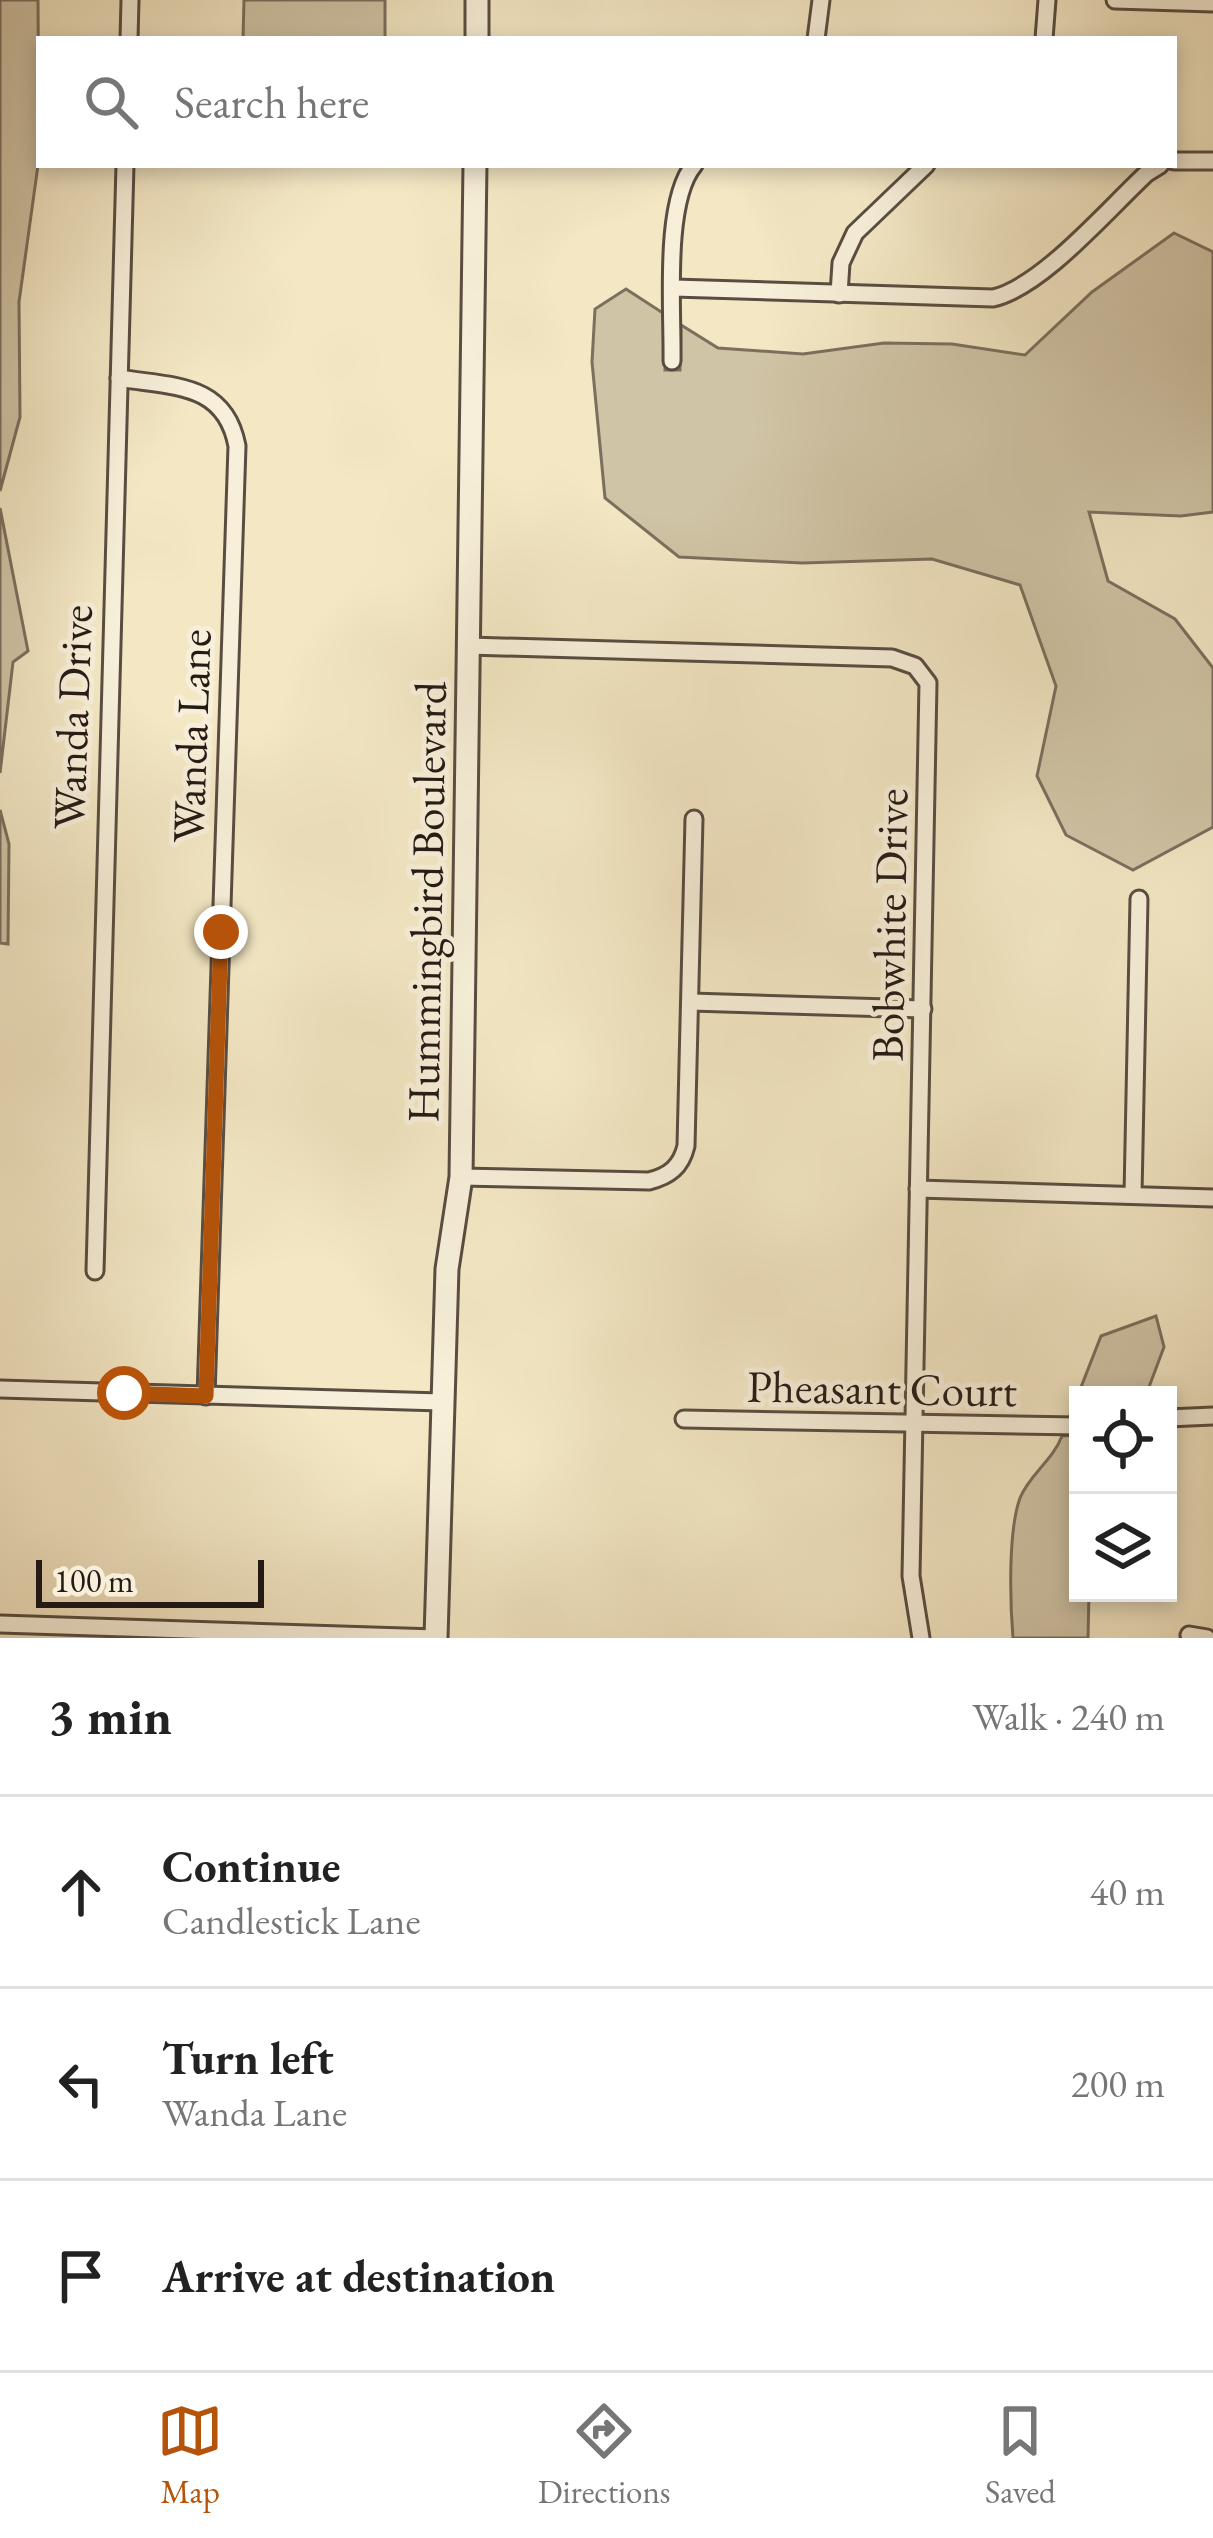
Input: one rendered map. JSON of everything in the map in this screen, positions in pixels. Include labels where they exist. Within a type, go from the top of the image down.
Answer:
[{"type":"street","points":[[129,36],[130,0]]},
{"type":"street","points":[[477,0],[477,36]]},
{"type":"street","points":[[816,36],[821,0]]},
{"type":"street","points":[[1044,36],[1047,0]]},
{"type":"street","points":[[1115,0],[1213,3]]},
{"type":"street","points":[[1177,161],[1213,160]]},
{"type":"street","name":"Wanda Drive","points":[[95,1271],[125,168]]},
{"type":"street","name":"Hummingbird Boulevard","points":[[436,1638],[447,1269],[461,1177],[475,168]]},
{"type":"street","points":[[672,361],[677,196],[692,168]]},
{"type":"street","points":[[839,294],[841,262],[855,233],[923,168]]},
{"type":"street","points":[[674,288],[992,298],[1010,294],[1033,280],[1154,168]]},
{"type":"street","name":"Wanda Lane","points":[[119,377],[208,396],[226,413],[236,446],[206,1396]]},
{"type":"street","name":"Bobwhite Drive","points":[[469,646],[892,658],[915,666],[930,694],[911,1576],[921,1638]]},
{"type":"street","points":[[461,1177],[649,1181],[671,1172],[686,1146],[694,819]]},
{"type":"street","points":[[1133,1196],[1139,899]]},
{"type":"street","points":[[691,1002],[922,1010]]},
{"type":"street","points":[[918,1190],[1213,1198]]},
{"type":"street","points":[[0,1389],[441,1402]]},
{"type":"street","points":[[1177,1418],[1213,1416]]},
{"type":"street","name":"Pheasant Court","points":[[684,1419],[1069,1426]]},
{"type":"street","points":[[0,1624],[436,1638]]},
{"type":"shaded area","points":[[0,0],[38,0],[38,168],[19,302],[20,417],[0,491]]},
{"type":"shaded area","points":[[244,0],[385,0],[385,36],[243,36]]},
{"type":"shaded area","points":[[1174,233],[1213,252],[1213,512],[1181,516],[1089,512],[1108,581],[1175,619],[1213,668],[1213,827],[1133,870],[1066,835],[1037,776],[1056,686],[1020,585],[932,559],[802,563],[679,557],[605,498],[592,362],[595,309],[626,289],[666,315],[665,370],[680,370],[681,325],[718,348],[803,354],[884,343],[952,344],[1025,355],[1092,292]]},
{"type":"shaded area","points":[[0,508],[28,651],[13,662],[0,773]]},
{"type":"shaded area","points":[[0,810],[9,844],[8,944],[0,943]]},
{"type":"shaded area","points":[[1156,1316],[1164,1347],[1149,1386],[1081,1386],[1101,1336]]},
{"type":"shaded area","points":[[1062,1436],[1069,1436],[1069,1602],[1089,1602],[1088,1638],[1013,1638],[1016,1512],[1029,1482]]},
{"type":"route","points":[[124,1393],[206,1396],[221,932]]}]
